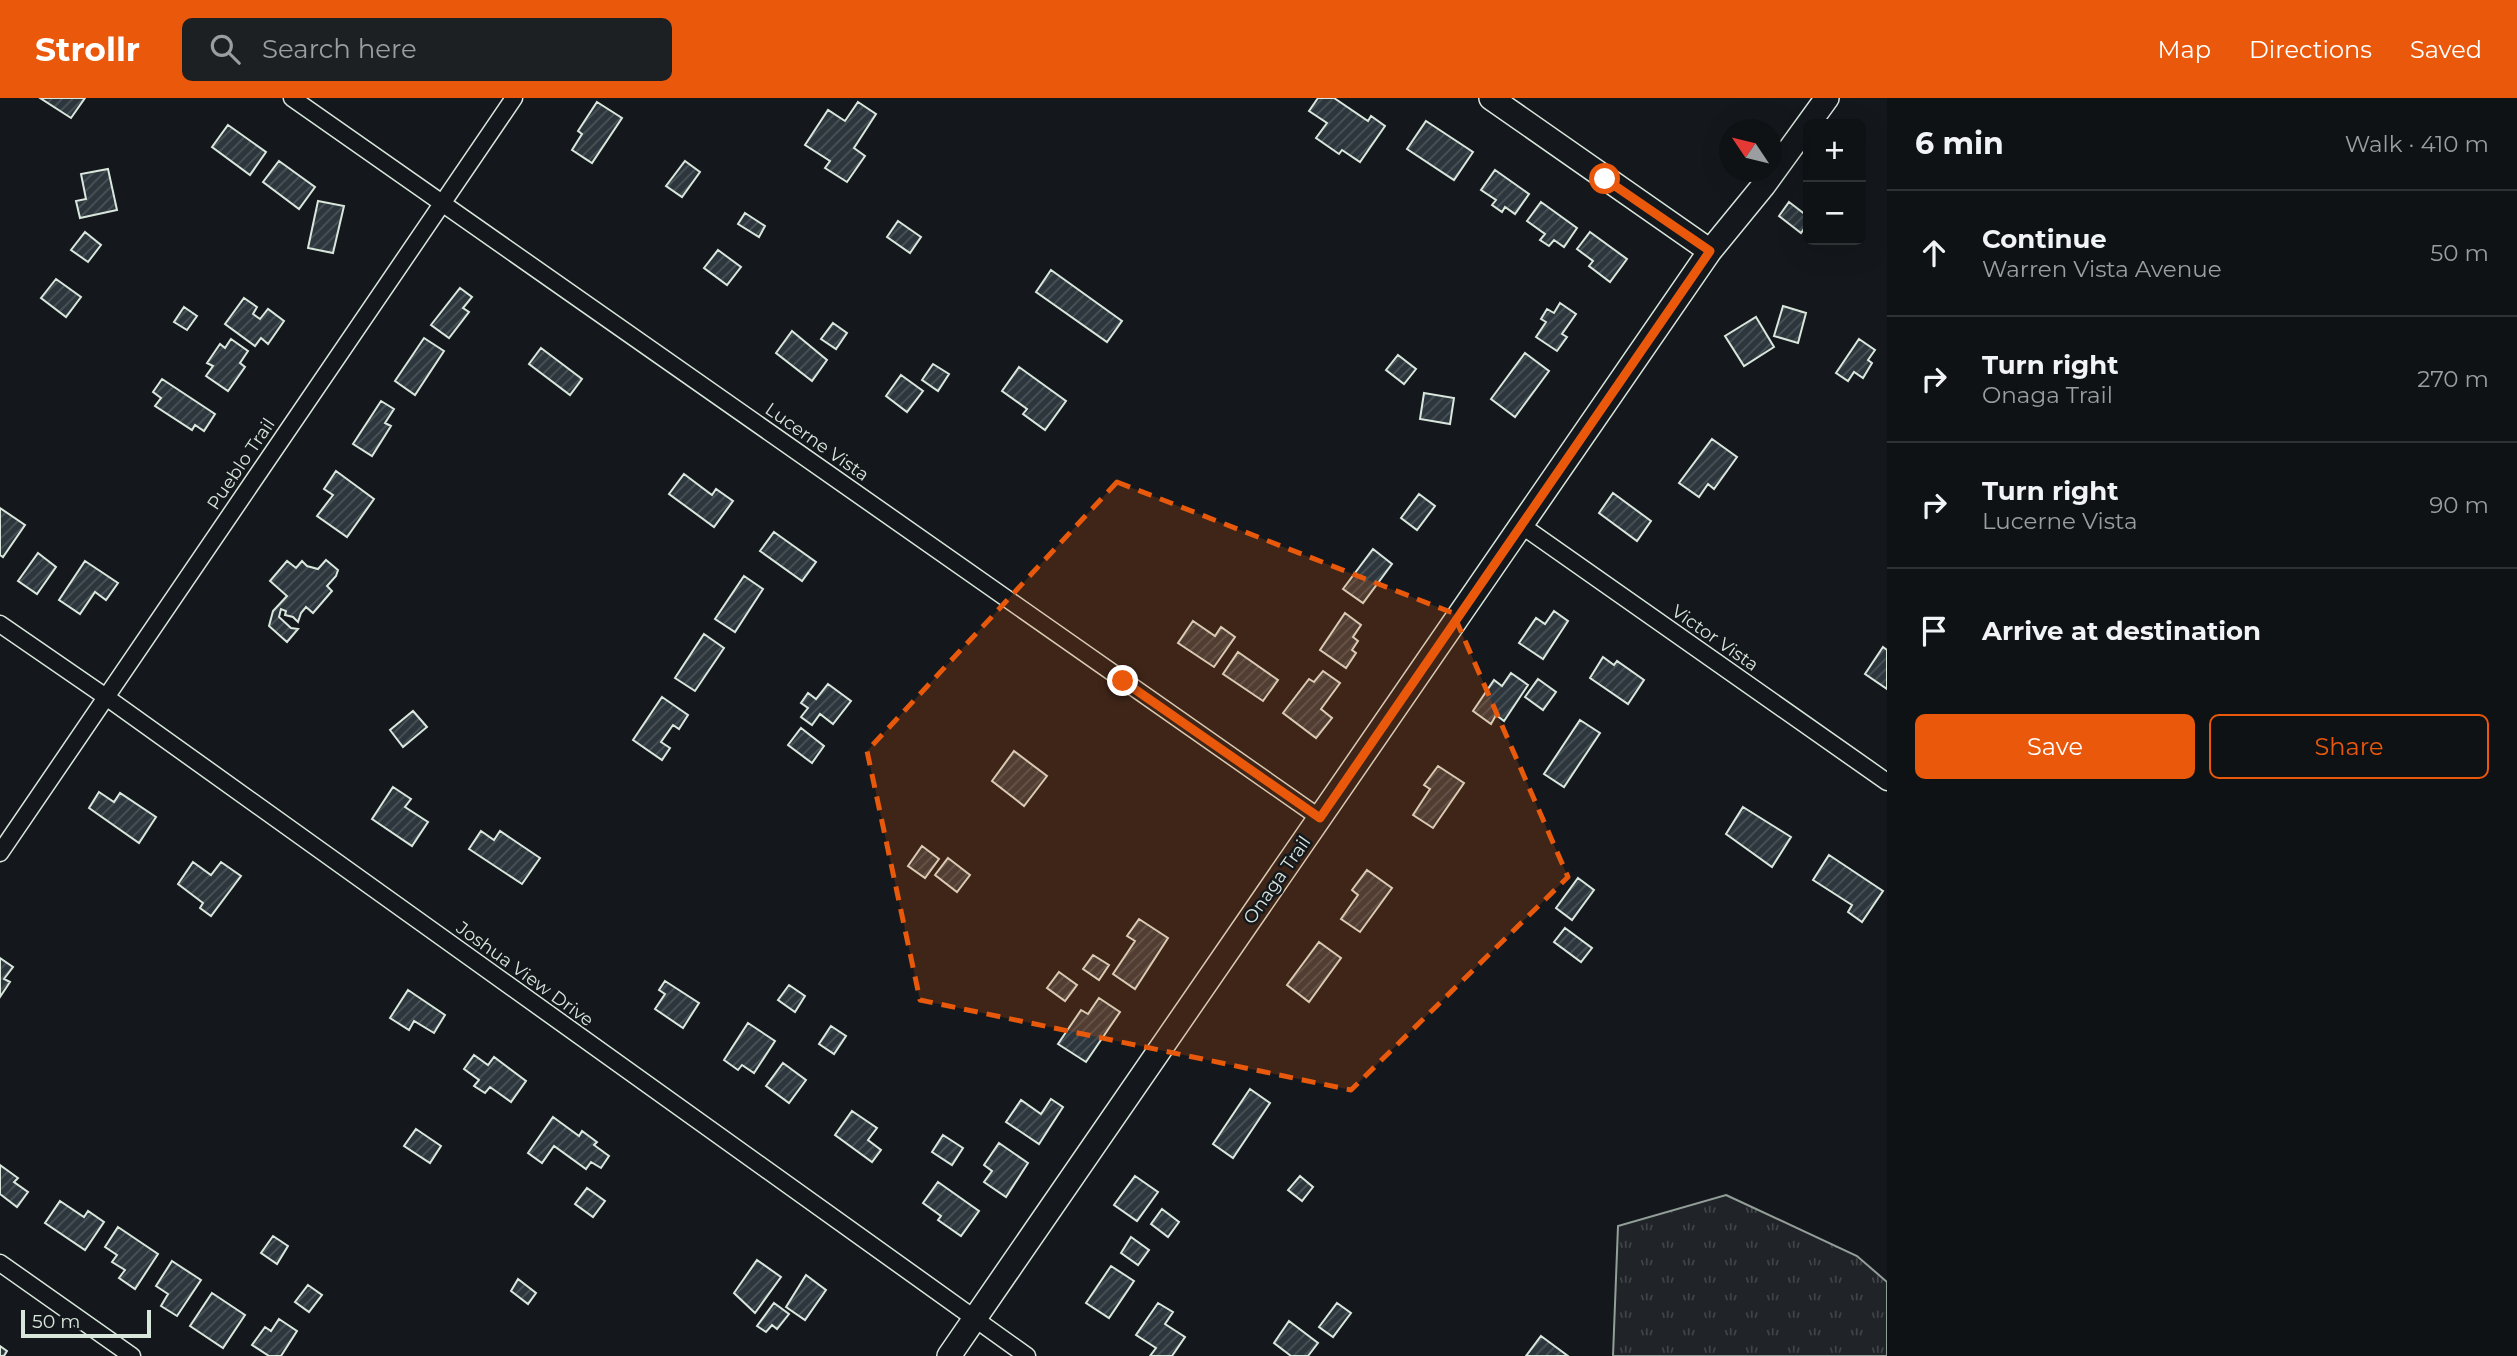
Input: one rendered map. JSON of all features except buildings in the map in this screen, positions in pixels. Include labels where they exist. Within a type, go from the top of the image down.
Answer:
[{"type":"street","name":"Lucerne Vista","points":[[292,98],[1320,818]]},
{"type":"street","name":"Pueblo Trail","points":[[0,853],[514,98]]},
{"type":"street","points":[[1491,98],[1710,251]]},
{"type":"street","name":"Onaga Trail","points":[[949,1356],[1710,251],[1764,184],[1827,98]]},
{"type":"street","name":"Victor Vista","points":[[1521,525],[1887,782]]},
{"type":"street","name":"Joshua View Drive","points":[[0,624],[1027,1356]]},
{"type":"street","points":[[0,1263],[132,1356]]},
{"type":"highlighted area","points":[[1117,482],[1453,613],[1568,877],[1351,1090],[920,1000],[867,751]]},
{"type":"green space","points":[[1726,1195],[1857,1256],[1887,1282],[1887,1356],[1613,1356],[1618,1226]]},
{"type":"route","points":[[1123,681],[1320,818],[1710,251],[1605,179]]}]
